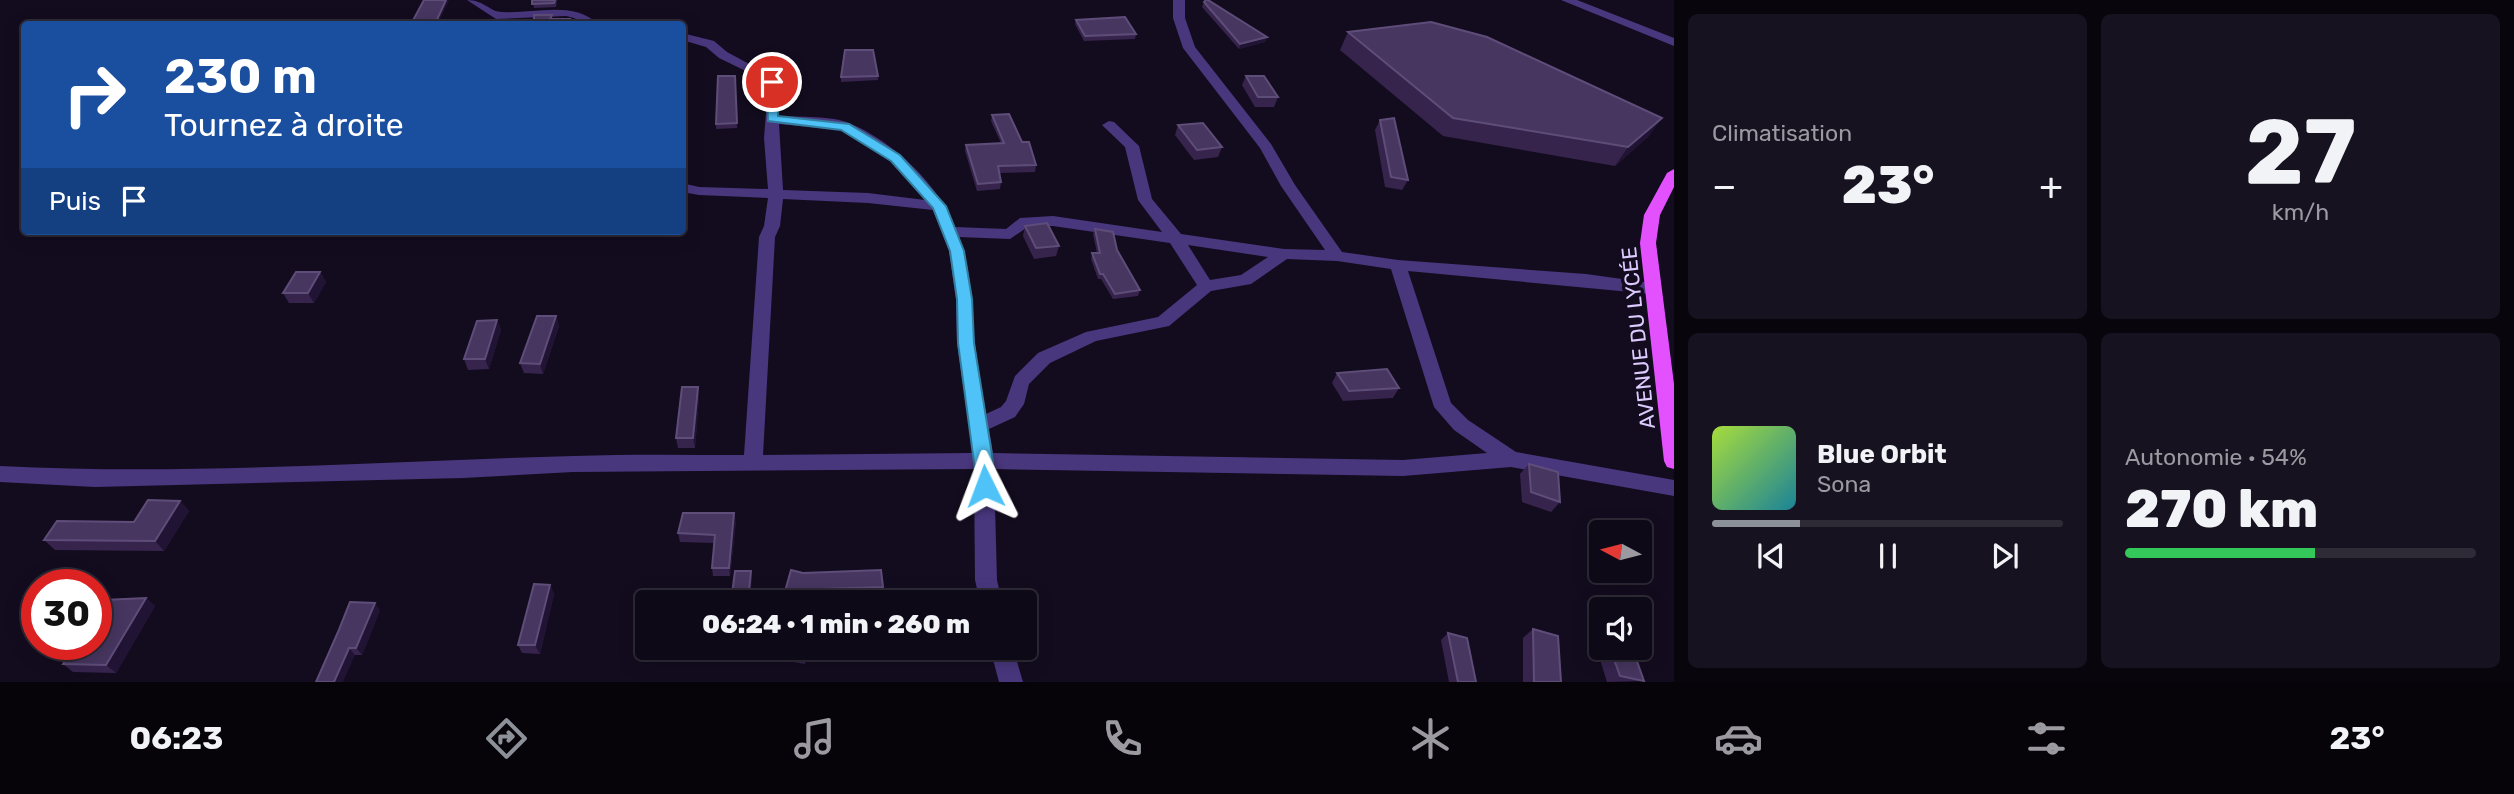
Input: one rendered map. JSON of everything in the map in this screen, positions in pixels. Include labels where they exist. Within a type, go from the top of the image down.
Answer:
[{"type":"main road","name":"AVENUE DU LYCÉE","points":[[1674,173],[1652,215],[1648,243],[1674,461]]},
{"type":"street","points":[[473,0],[496,16],[566,13],[579,15],[588,21]]},
{"type":"street","points":[[1179,0],[1179,18],[1189,48],[1266,147],[1288,186],[1337,256]]},
{"type":"street","points":[[1567,0],[1674,42]]},
{"type":"street","points":[[686,37],[702,40],[723,55],[769,78],[774,87],[771,138],[776,194],[772,226],[767,237],[754,464]]},
{"type":"street","points":[[772,119],[845,126],[896,158],[939,206],[957,251],[964,299],[966,343],[984,461],[988,590]]},
{"type":"street","points":[[1109,125],[1132,146],[1146,200],[1174,236],[1206,286]]},
{"type":"street","points":[[686,188],[699,191],[868,198],[939,206]]},
{"type":"street","points":[[949,232],[1010,234],[1020,223],[1041,221],[1174,236],[1284,254],[1337,256],[1398,265],[1652,288]]},
{"type":"street","points":[[979,425],[1008,412],[1015,404],[1021,381],[1044,358],[1092,336],[1163,322],[1206,286],[1245,280],[1284,254]]},
{"type":"street","points":[[1398,265],[1443,407],[1461,425],[1511,459]]},
{"type":"street","points":[[0,474],[95,479],[463,470],[573,464],[984,461],[1403,468],[1511,459],[1674,488]]},
{"type":"street","points":[[1005,660],[1011,682]]},
{"type":"building","points":[[424,0],[446,0],[436,21],[413,21]]},
{"type":"building","points":[[532,0],[555,0],[554,3],[532,4]]},
{"type":"building","points":[[1206,0],[1267,37],[1240,44],[1204,2]]},
{"type":"building","points":[[534,15],[552,15],[550,19],[570,19],[569,21],[534,21]]},
{"type":"building","points":[[1125,17],[1136,34],[1085,36],[1076,20]]},
{"type":"building","points":[[1431,22],[1487,37],[1662,118],[1628,147],[1453,118],[1348,32]]},
{"type":"building","points":[[845,50],[873,50],[878,76],[841,77]]},
{"type":"building","points":[[718,76],[735,76],[737,123],[716,124]]},
{"type":"building","points":[[1246,76],[1264,76],[1278,97],[1258,97]]},
{"type":"building","points":[[1009,114],[1022,142],[1029,142],[1036,165],[998,166],[1001,182],[978,184],[966,145],[1004,143],[992,115]]},
{"type":"building","points":[[1394,118],[1408,180],[1391,177],[1380,120]]},
{"type":"building","points":[[1203,123],[1222,147],[1197,150],[1178,125]]},
{"type":"building","points":[[1047,223],[1059,246],[1036,248],[1025,226]]},
{"type":"building","points":[[1095,229],[1113,232],[1117,250],[1140,290],[1115,294],[1103,274],[1100,274],[1092,253],[1100,253]]},
{"type":"building","points":[[296,272],[320,272],[308,293],[283,293]]},
{"type":"building","points":[[537,316],[556,316],[540,364],[520,363]]},
{"type":"building","points":[[497,320],[485,359],[464,359],[477,321]]},
{"type":"building","points":[[1387,369],[1399,388],[1349,391],[1337,373]]},
{"type":"building","points":[[682,387],[698,387],[693,438],[676,438]]},
{"type":"building","points":[[1529,464],[1558,472],[1560,502],[1531,492]]},
{"type":"building","points":[[148,500],[180,501],[155,541],[44,540],[57,521],[134,522]]},
{"type":"building","points":[[683,513],[734,513],[729,568],[712,568],[715,535],[678,533]]},
{"type":"building","points":[[791,570],[803,573],[881,570],[883,587],[785,590]]},
{"type":"building","points":[[735,571],[751,571],[749,590],[733,590]]},
{"type":"building","points":[[534,584],[550,585],[535,645],[518,645]]},
{"type":"building","points":[[146,598],[112,655],[112,600]]},
{"type":"building","points":[[350,602],[375,603],[356,648],[349,648],[334,682],[316,682],[338,632]]},
{"type":"building","points":[[1533,629],[1558,636],[1561,682],[1534,682]]},
{"type":"building","points":[[1448,633],[1467,638],[1476,682],[1458,682]]},
{"type":"building","points":[[65,660],[109,660],[106,665],[63,664]]},
{"type":"building","points":[[1614,660],[1637,660],[1644,681],[1620,676]]},
{"type":"route","points":[[772,82],[772,119],[845,126],[896,158],[939,206],[957,251],[985,486]]}]
